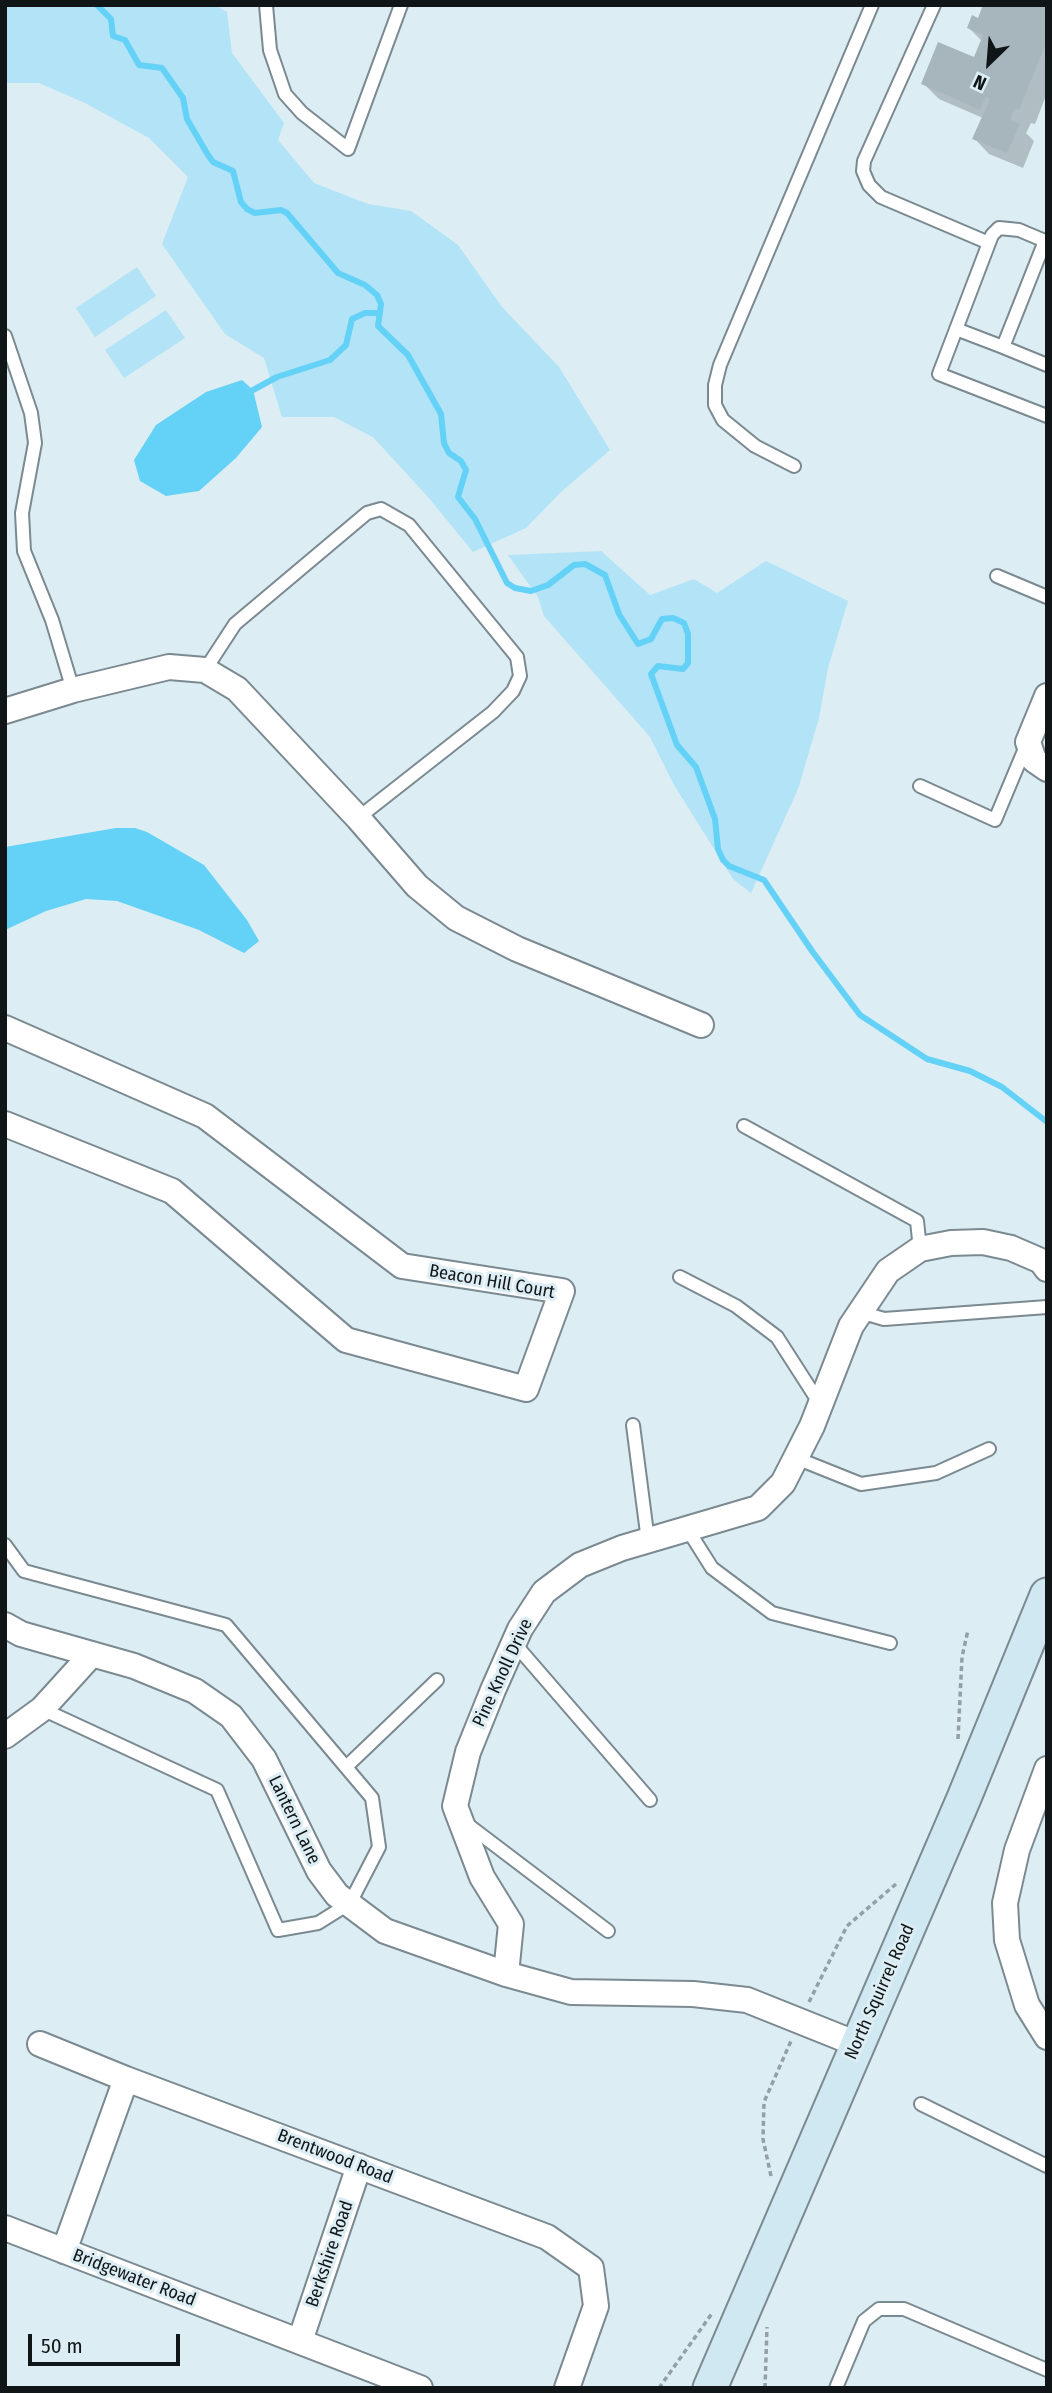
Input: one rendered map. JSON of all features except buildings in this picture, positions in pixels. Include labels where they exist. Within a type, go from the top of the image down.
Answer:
[{"type":"street","points":[[5,711],[73,690],[169,667],[205,670],[237,689],[358,818],[417,886],[456,918],[517,948],[701,1025]]},
{"type":"street","points":[[1047,696],[1028,742],[1034,760],[1047,769]]},
{"type":"street","name":"Beacon Hill Court","points":[[5,1028],[205,1116],[402,1266],[562,1291],[526,1389],[346,1340],[172,1191],[5,1124]]},
{"type":"street","name":"Pine Knoll Drive","points":[[506,1974],[511,1924],[482,1877],[455,1807],[468,1752],[514,1643],[544,1592],[580,1565],[648,1541],[758,1508],[783,1483],[796,1458],[851,1326],[888,1271],[920,1249],[951,1242],[983,1242],[1011,1248],[1041,1261],[1047,1269]]},
{"type":"street","name":"North Squirrel Road","points":[[710,2388],[973,1779],[1047,1595]]},
{"type":"street","name":"Lantern Lane","points":[[5,1625],[21,1634],[134,1666],[195,1691],[232,1716],[264,1759],[319,1871],[337,1895],[385,1931],[506,1974]]},
{"type":"street","points":[[5,1737],[42,1709],[92,1654]]},
{"type":"street","points":[[1047,1769],[1017,1850],[1005,1903],[1007,1940],[1027,2005],[1047,2037]]},
{"type":"street","points":[[506,1974],[571,1992],[693,1994],[747,2000],[857,2044]]},
{"type":"street","name":"Brentwood Road","points":[[40,2044],[126,2079],[547,2237],[591,2269],[596,2306],[567,2388]]},
{"type":"street","points":[[64,2250],[126,2079]]},
{"type":"street","name":"Berkshire Road","points":[[300,2341],[359,2166]]},
{"type":"street","name":"Bridgewater Road","points":[[5,2228],[420,2388]]},
{"type":"lane","points":[[266,5],[270,50],[285,94],[302,113],[348,149],[401,5]]},
{"type":"lane","points":[[794,466],[755,446],[723,420],[715,405],[715,386],[720,365],[798,187],[872,5]]},
{"type":"lane","points":[[934,5],[864,161],[863,171],[869,185],[881,197],[989,243]]},
{"type":"lane","points":[[1003,347],[1045,240],[1005,228],[995,231],[989,243],[939,374],[1047,416]]},
{"type":"lane","points":[[956,329],[1047,365]]},
{"type":"lane","points":[[5,336],[31,413],[35,443],[22,513],[24,551],[52,620],[73,690]]},
{"type":"lane","points":[[205,670],[234,624],[367,513],[381,509],[409,525],[517,657],[520,676],[513,691],[492,712],[358,818]]},
{"type":"lane","points":[[998,576],[1047,597]]},
{"type":"lane","points":[[920,786],[996,820],[1028,742]]},
{"type":"lane","points":[[744,1126],[917,1221],[920,1249]]},
{"type":"lane","points":[[680,1277],[736,1306],[776,1337],[820,1404]]},
{"type":"lane","points":[[860,1312],[884,1319],[1047,1307]]},
{"type":"lane","points":[[633,1425],[648,1541]]},
{"type":"lane","points":[[796,1458],[861,1483],[936,1473],[989,1449]]},
{"type":"lane","points":[[688,1530],[712,1568],[772,1613],[890,1643]]},
{"type":"lane","points":[[5,1545],[24,1570],[226,1625],[372,1798],[379,1847],[350,1903],[318,1923],[278,1930],[217,1790],[42,1709]]},
{"type":"lane","points":[[514,1643],[650,1800]]},
{"type":"lane","points":[[346,1767],[437,1680]]},
{"type":"lane","points":[[458,1817],[608,1931]]},
{"type":"lane","points":[[921,2104],[1047,2166]]},
{"type":"lane","points":[[835,2388],[864,2321],[879,2309],[904,2309],[1047,2370]]},
{"type":"path","points":[[956,1750],[962,1657],[968,1630]]},
{"type":"path","points":[[806,2010],[847,1926],[900,1879]]},
{"type":"path","points":[[767,2187],[771,2171],[763,2139],[764,2102],[795,2031]]},
{"type":"path","points":[[659,2388],[715,2309]]},
{"type":"path","points":[[765,2388],[767,2325]]},
{"type":"shaded area","points":[[5,5],[215,5],[227,12],[232,53],[284,123],[278,140],[314,183],[368,204],[411,211],[458,245],[502,307],[559,367],[610,450],[561,492],[526,528],[473,552],[428,497],[373,437],[334,417],[282,417],[264,358],[225,334],[162,244],[188,177],[149,138],[85,103],[39,83],[5,83]]},
{"type":"shaded area","points":[[137,267],[156,296],[95,337],[76,308]]},
{"type":"shaded area","points":[[166,310],[185,338],[124,378],[105,350]]},
{"type":"shaded area","points":[[601,551],[650,595],[694,579],[717,593],[766,561],[848,601],[828,668],[819,718],[798,789],[751,893],[733,879],[674,785],[650,737],[544,616],[538,597],[508,555]]},
{"type":"water","points":[[242,380],[253,390],[262,427],[236,458],[199,491],[166,496],[140,481],[134,460],[156,425],[206,392]]},
{"type":"water","points":[[116,828],[135,828],[147,832],[204,865],[247,920],[259,941],[244,953],[199,930],[117,901],[86,899],[46,911],[5,930],[5,847]]},
{"type":"waterway","points":[[97,5],[111,19],[113,36],[125,40],[139,65],[162,68],[183,98],[187,119],[208,155],[213,162],[233,171],[241,202],[247,209],[255,213],[281,210],[287,213],[338,273],[365,285],[377,295],[381,304],[378,326],[408,355],[441,414],[444,443],[449,453],[461,461],[466,470],[458,497],[475,519],[507,583],[515,588],[531,591],[548,585],[574,565],[585,564],[605,575],[619,614],[638,644],[651,639],[662,619],[673,618],[684,623],[688,634],[688,663],[683,669],[658,666],[651,674],[677,745],[696,767],[715,819],[718,849],[723,860],[729,866],[764,880],[860,1015],[927,1059],[970,1071],[1002,1087],[1047,1122]]},
{"type":"waterway","points":[[253,390],[277,377],[330,360],[346,345],[352,319],[365,313],[380,313]]}]
